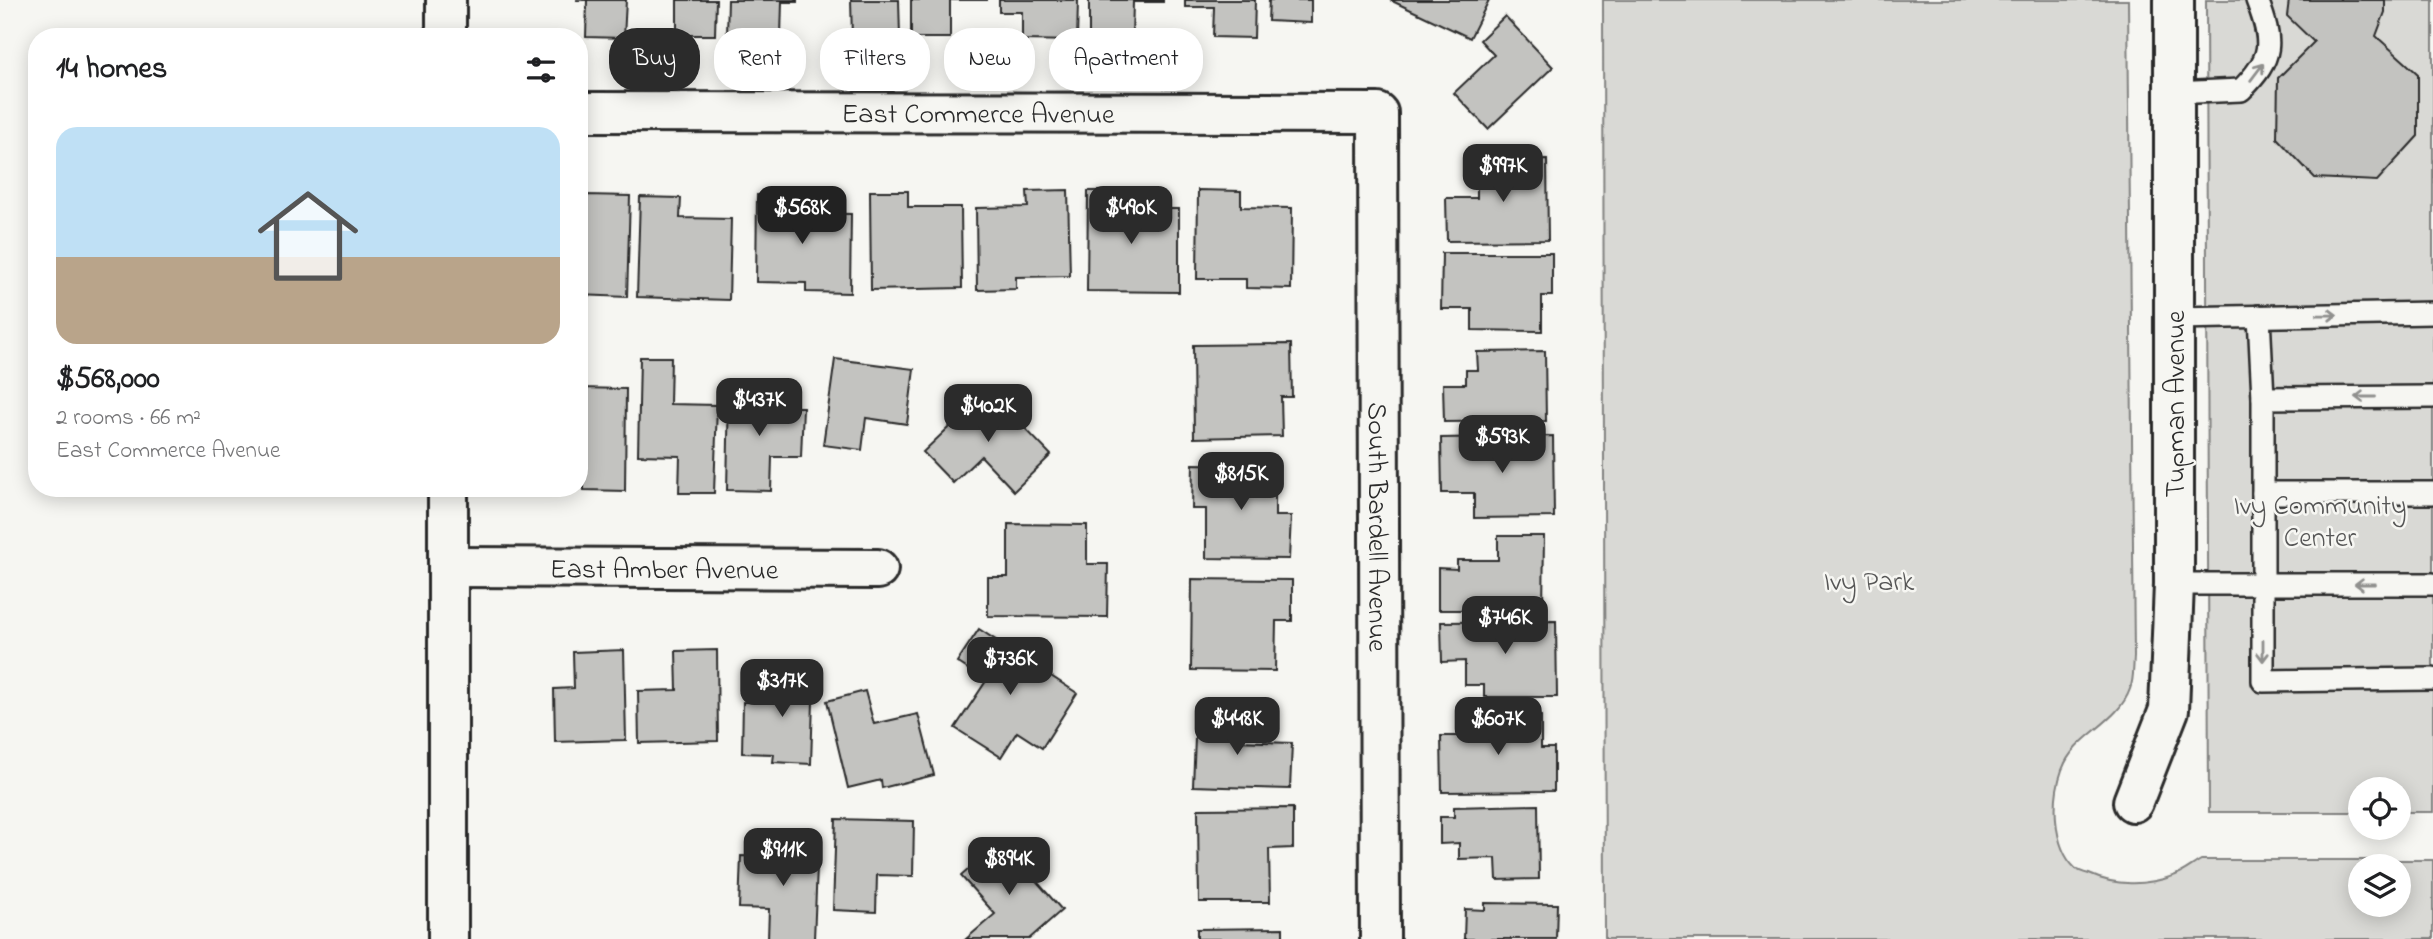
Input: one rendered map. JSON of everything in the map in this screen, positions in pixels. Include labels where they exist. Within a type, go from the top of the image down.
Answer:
[{"type":"street","points":[[446,0],[446,28]]},
{"type":"street","name":"Tupman Avenue","points":[[2133,802],[2169,710],[2174,584],[2174,0]]},
{"type":"street","name":"East Commerce Avenue","points":[[588,113],[1378,113]]},
{"type":"street","name":"South Bardell Avenue","points":[[1378,113],[1380,939]]},
{"type":"street","points":[[448,497],[448,939]]},
{"type":"street","name":"East Amber Avenue","points":[[449,567],[878,569]]},
{"type":"lane","points":[[2173,93],[2241,90],[2259,73],[2267,58],[2267,28],[2258,0]]},
{"type":"lane","points":[[2174,318],[2433,313]]},
{"type":"lane","points":[[2259,316],[2263,398],[2263,681],[2433,679]]},
{"type":"lane","points":[[2263,398],[2433,397]]},
{"type":"lane","points":[[2263,493],[2433,493]]},
{"type":"lane","points":[[2174,584],[2433,584]]},
{"type":"green space","name":"Ivy Park","points":[[1603,0],[2128,0],[2133,673],[2131,685],[2116,712],[2076,748],[2062,770],[2056,808],[2058,835],[2067,859],[2075,868],[2120,883],[2152,882],[2173,876],[2201,860],[2348,860],[2348,917],[2411,917],[2411,860],[2433,860],[2433,939],[1605,939]]},
{"type":"green space","name":"Ivy Community Center","points":[[2206,0],[2433,0],[2433,812],[2411,812],[2411,777],[2348,777],[2348,812],[2209,812]]},
{"type":"building","points":[[587,0],[626,0],[625,28],[609,28],[609,38],[588,37]]},
{"type":"building","points":[[677,0],[716,0],[714,35],[700,35],[700,28],[677,28]]},
{"type":"building","points":[[728,0],[797,0],[782,2],[781,28],[727,28]]},
{"type":"building","points":[[851,0],[899,0],[900,28],[852,28]]},
{"type":"building","points":[[911,0],[950,0],[950,28],[944,28],[944,38],[930,38],[930,28],[911,28]]},
{"type":"building","points":[[999,0],[1078,0],[1077,28],[1049,28],[1049,40],[1035,40],[1035,28],[1022,28],[1022,12],[999,12]]},
{"type":"building","points":[[1089,0],[1163,0],[1133,2],[1132,28],[1089,28]]},
{"type":"building","points":[[1185,0],[1255,0],[1254,38],[1213,37],[1214,7],[1185,7]]},
{"type":"building","points":[[1269,0],[1311,0],[1311,23],[1268,21]]},
{"type":"building","points":[[1390,0],[1489,0],[1470,38]]},
{"type":"building","points":[[2289,0],[2385,0],[2385,12],[2376,36],[2418,74],[2418,136],[2377,181],[2315,178],[2277,138],[2278,78],[2314,42],[2287,16]]},
{"type":"building","points":[[1505,16],[1553,67],[1488,129],[1454,93],[1494,55],[1480,40]]},
{"type":"building","points":[[1547,160],[1548,240],[1447,241],[1446,198],[1477,198],[1477,161]]},
{"type":"building","points":[[1068,190],[1070,276],[1016,277],[1016,289],[977,290],[976,208],[1028,207],[1027,191]]},
{"type":"building","points":[[1198,190],[1241,191],[1241,207],[1292,208],[1291,289],[1246,288],[1246,279],[1197,279]]},
{"type":"building","points":[[870,191],[908,191],[908,207],[961,207],[962,288],[871,290]]},
{"type":"building","points":[[1088,191],[1126,191],[1126,209],[1179,209],[1179,292],[1087,291]]},
{"type":"building","points":[[588,195],[630,196],[627,297],[588,295]]},
{"type":"building","points":[[757,195],[799,195],[799,213],[851,214],[850,293],[806,292],[806,283],[756,282]]},
{"type":"building","points":[[640,197],[681,198],[680,218],[731,219],[729,300],[637,297]]},
{"type":"building","points":[[1442,253],[1552,253],[1552,296],[1542,296],[1542,331],[1472,330],[1472,309],[1441,309]]},
{"type":"building","points":[[1291,344],[1292,397],[1281,397],[1282,436],[1194,438],[1193,345]]},
{"type":"building","points":[[1545,351],[1546,421],[1444,422],[1443,384],[1466,384],[1466,370],[1478,370],[1477,352]]},
{"type":"building","points":[[640,357],[671,357],[670,404],[717,405],[714,493],[679,493],[680,456],[638,455]]},
{"type":"building","points":[[835,359],[914,369],[907,424],[866,418],[862,450],[823,445]]},
{"type":"building","points":[[588,388],[626,389],[625,491],[588,490]]},
{"type":"building","points":[[729,390],[773,390],[772,407],[803,407],[801,457],[772,457],[771,491],[727,490]]},
{"type":"building","points":[[988,390],[1051,455],[1014,491],[981,456],[953,483],[923,452]]},
{"type":"building","points":[[1553,436],[1554,517],[1474,518],[1474,493],[1442,493],[1441,438]]},
{"type":"building","points":[[1193,464],[1275,466],[1275,516],[1291,516],[1289,559],[1206,558],[1206,509],[1192,509]]},
{"type":"building","points":[[1008,524],[1087,525],[1087,564],[1108,564],[1107,617],[988,616],[988,577],[1008,577]]},
{"type":"building","points":[[1498,536],[1544,536],[1543,610],[1438,610],[1438,568],[1457,569],[1457,560],[1498,560]]},
{"type":"building","points":[[1192,579],[1292,580],[1292,621],[1276,621],[1275,671],[1191,670]]},
{"type":"building","points":[[1556,621],[1557,697],[1484,697],[1484,685],[1465,685],[1465,661],[1442,662],[1441,622]]},
{"type":"building","points":[[979,629],[1077,693],[1042,748],[1017,732],[1001,757],[955,728],[986,681],[957,662]]},
{"type":"building","points":[[624,650],[626,740],[555,742],[554,689],[574,688],[573,652]]},
{"type":"building","points":[[717,650],[718,741],[639,743],[638,691],[677,690],[676,651]]},
{"type":"building","points":[[772,669],[814,669],[811,764],[773,762],[774,754],[742,753],[743,702],[771,702]]},
{"type":"building","points":[[865,691],[874,724],[918,714],[934,775],[882,788],[881,780],[848,788],[827,701]]},
{"type":"building","points":[[1196,714],[1238,716],[1236,741],[1292,743],[1290,789],[1193,786]]},
{"type":"building","points":[[1541,716],[1541,748],[1554,748],[1554,791],[1442,792],[1441,736],[1473,736],[1473,717]]},
{"type":"building","points":[[1538,805],[1539,879],[1497,880],[1496,858],[1459,859],[1459,843],[1440,844],[1440,817],[1454,817],[1454,807]]},
{"type":"building","points":[[1293,808],[1293,848],[1269,849],[1270,902],[1199,902],[1198,809]]},
{"type":"building","points":[[836,819],[914,821],[913,876],[877,875],[876,912],[833,910]]},
{"type":"building","points":[[775,840],[818,842],[814,939],[768,939],[769,909],[739,908],[741,856],[774,857]]},
{"type":"building","points":[[1001,841],[1062,910],[1029,939],[966,939],[995,914],[961,876]]},
{"type":"building","points":[[1485,903],[1557,904],[1556,939],[1464,939],[1465,909],[1485,910]]},
{"type":"building","points":[[1283,928],[1283,939],[1197,939],[1197,929]]}]
